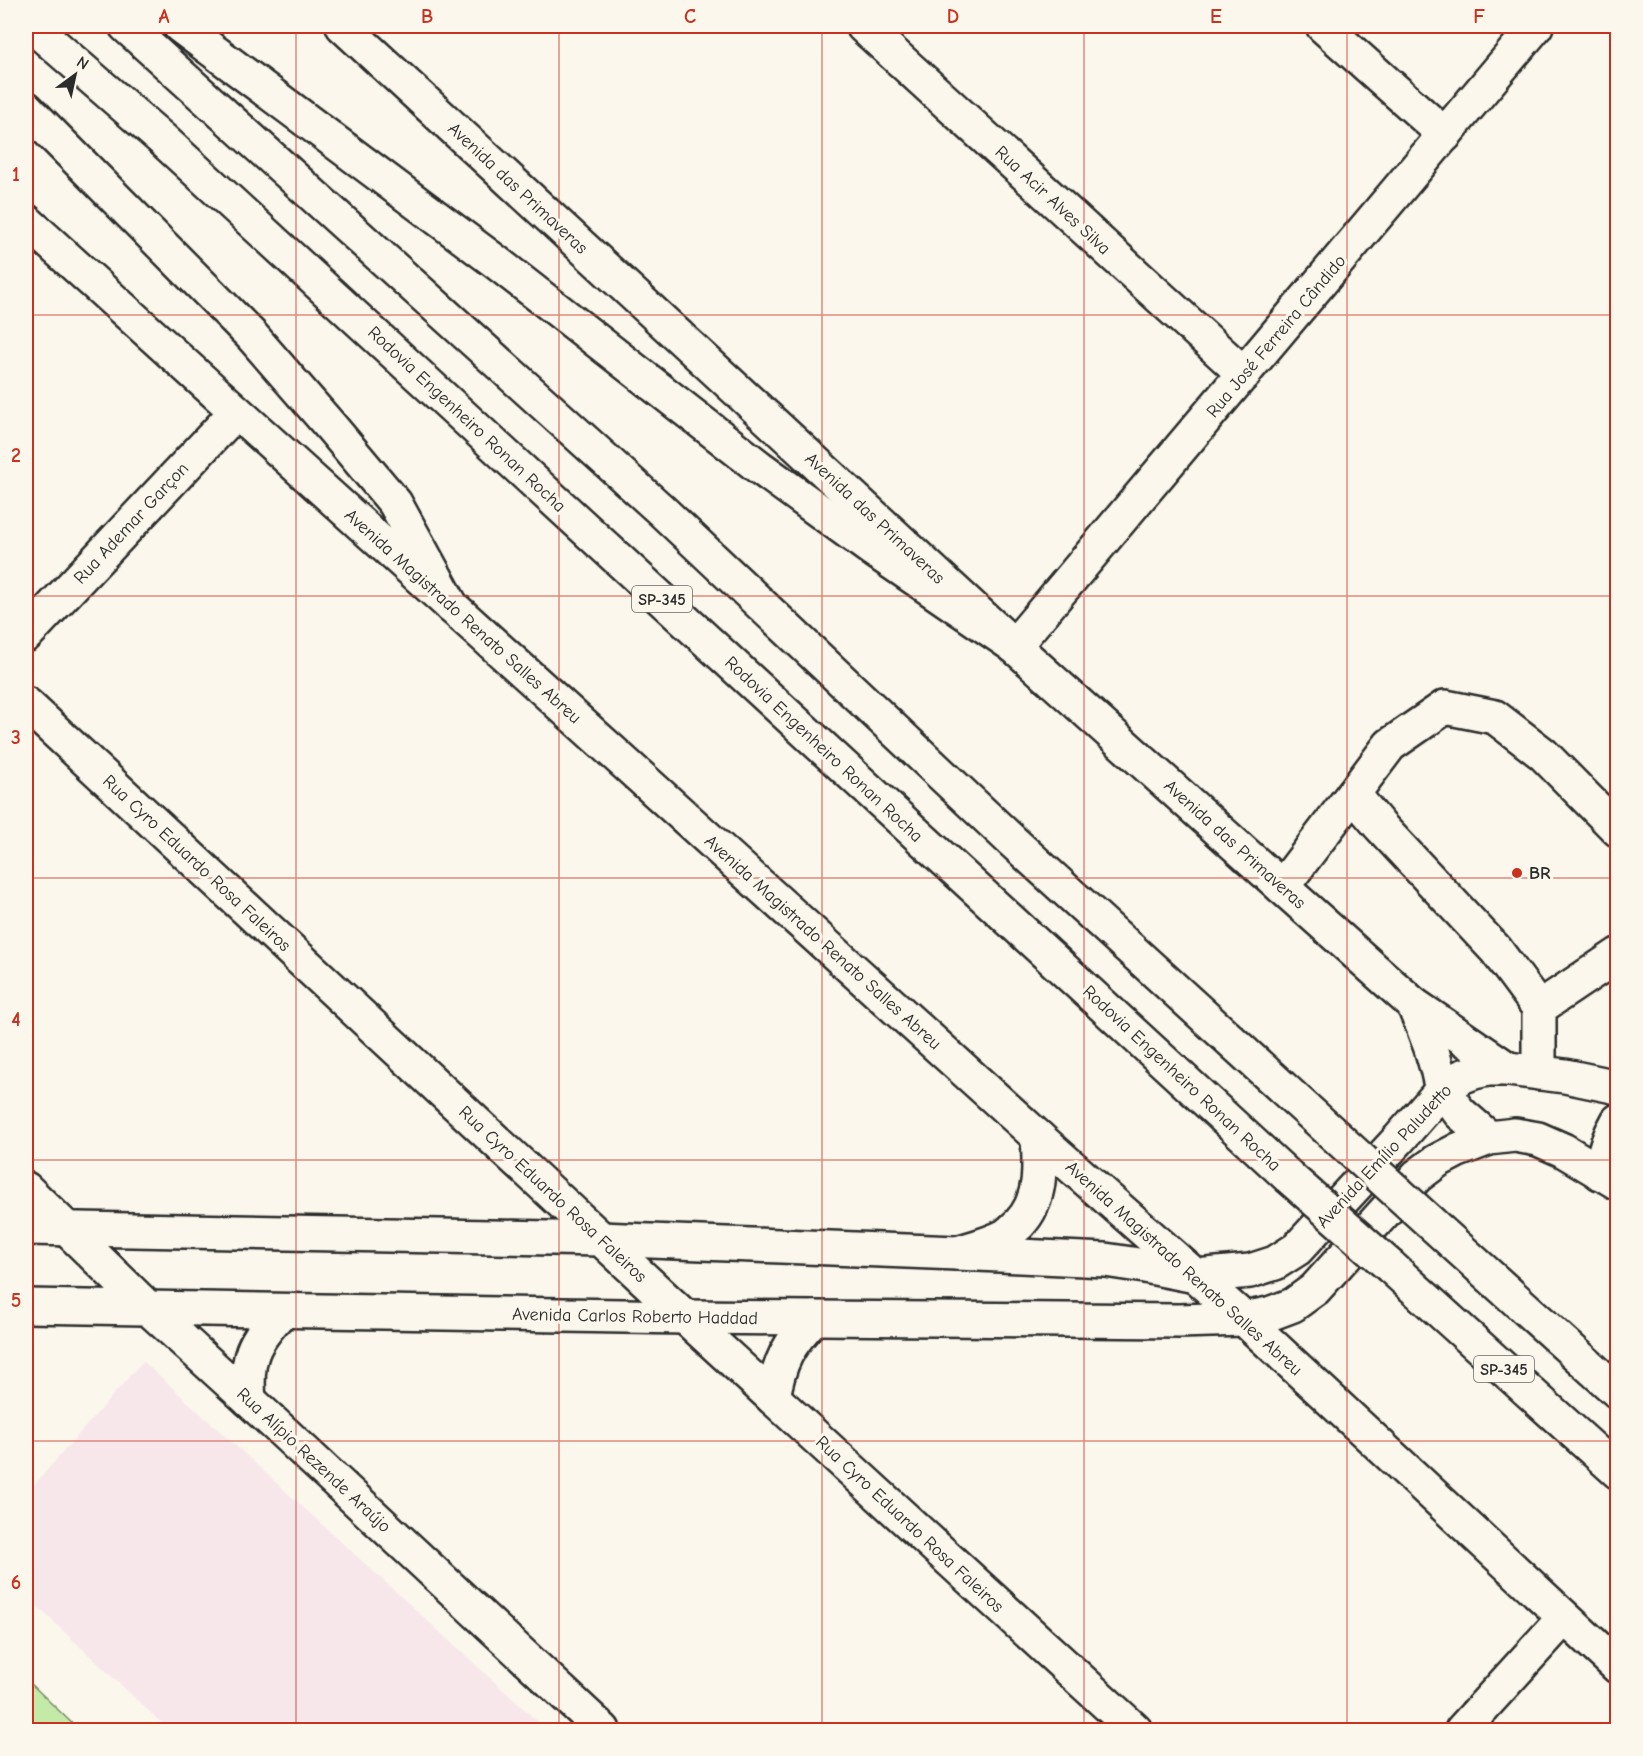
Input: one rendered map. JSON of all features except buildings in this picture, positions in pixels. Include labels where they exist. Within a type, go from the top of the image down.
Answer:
[{"type":"main road","name":"Rodovia Engenheiro Ronan Rocha","points":[[32,26],[171,147],[1289,1177],[1617,1472]]},
{"type":"main road","points":[[126,26],[661,510],[1011,840],[1617,1392]]},
{"type":"main road","points":[[180,26],[496,262],[759,467],[872,549],[1014,646]]},
{"type":"main road","name":"Avenida das Primaveras","points":[[343,26],[1014,646],[1413,1004],[1523,1071]]},
{"type":"main road","name":"Rua Acir Alves Silva","points":[[863,26],[1244,374]]},
{"type":"main road","points":[[1323,26],[1445,135]]},
{"type":"main road","name":"Rua José Ferreira Cândido","points":[[1014,646],[1536,26]]},
{"type":"main road","points":[[26,108],[252,336],[332,428],[395,503],[452,607]]},
{"type":"main road","name":"Avenida Magistrado Renato Salles Abreu","points":[[26,221],[1038,1137],[1244,1319],[1617,1667]]},
{"type":"main road","name":"Rua Ademar Garçon","points":[[26,635],[236,412]]},
{"type":"main road","name":"Rua Cyro Eduardo Rosa Faleiros","points":[[26,704],[600,1239],[1135,1731]]},
{"type":"main road","points":[[1282,887],[1390,745],[1445,707],[1495,717],[1543,754],[1617,830]]},
{"type":"main road","points":[[1353,794],[1496,950],[1539,1008]]},
{"type":"main road","points":[[1523,1071],[1539,1008],[1617,955]]},
{"type":"main road","name":"Avenida das Primaveras","points":[[1413,1004],[1430,1043],[1442,1090]]},
{"type":"main road","name":"Avenida Emílio Paludetto","points":[[1196,1276],[1250,1271],[1275,1263],[1297,1250],[1442,1090],[1461,1077],[1488,1069],[1523,1071],[1617,1086]]},
{"type":"main road","points":[[1442,1090],[1460,1113],[1489,1138]]},
{"type":"main road","points":[[1609,1178],[1603,1154],[1617,1121]]},
{"type":"main road","points":[[1244,1319],[1269,1314],[1293,1305],[1315,1289],[1417,1176],[1437,1161],[1489,1138],[1515,1135],[1538,1139],[1563,1150],[1609,1178]]},
{"type":"main road","points":[[957,1252],[1007,1235],[1024,1219],[1037,1189],[1040,1170],[1038,1137]]},
{"type":"main road","name":"Rua Alípio Rezende Araújo","points":[[26,1189],[148,1308],[603,1731]]},
{"type":"main road","points":[[26,1228],[600,1239],[957,1252],[1105,1260],[1196,1276]]},
{"type":"main road","name":"Avenida Carlos Roberto Haddad","points":[[26,1306],[685,1317],[1179,1322],[1244,1319]]},
{"type":"main road","points":[[249,1400],[247,1380],[249,1362],[255,1345],[266,1328],[282,1311]]},
{"type":"main road","points":[[773,1398],[777,1376],[785,1354],[814,1318]]},
{"type":"main road","points":[[1462,1731],[1564,1618]]},
{"type":"shaded area","points":[[143,1361],[547,1730],[169,1730],[26,1596],[26,1494]]},
{"type":"green space","points":[[26,1679],[79,1730],[26,1730]]},
{"type":"place","name":"BR","points":[[1517,873]]}]
